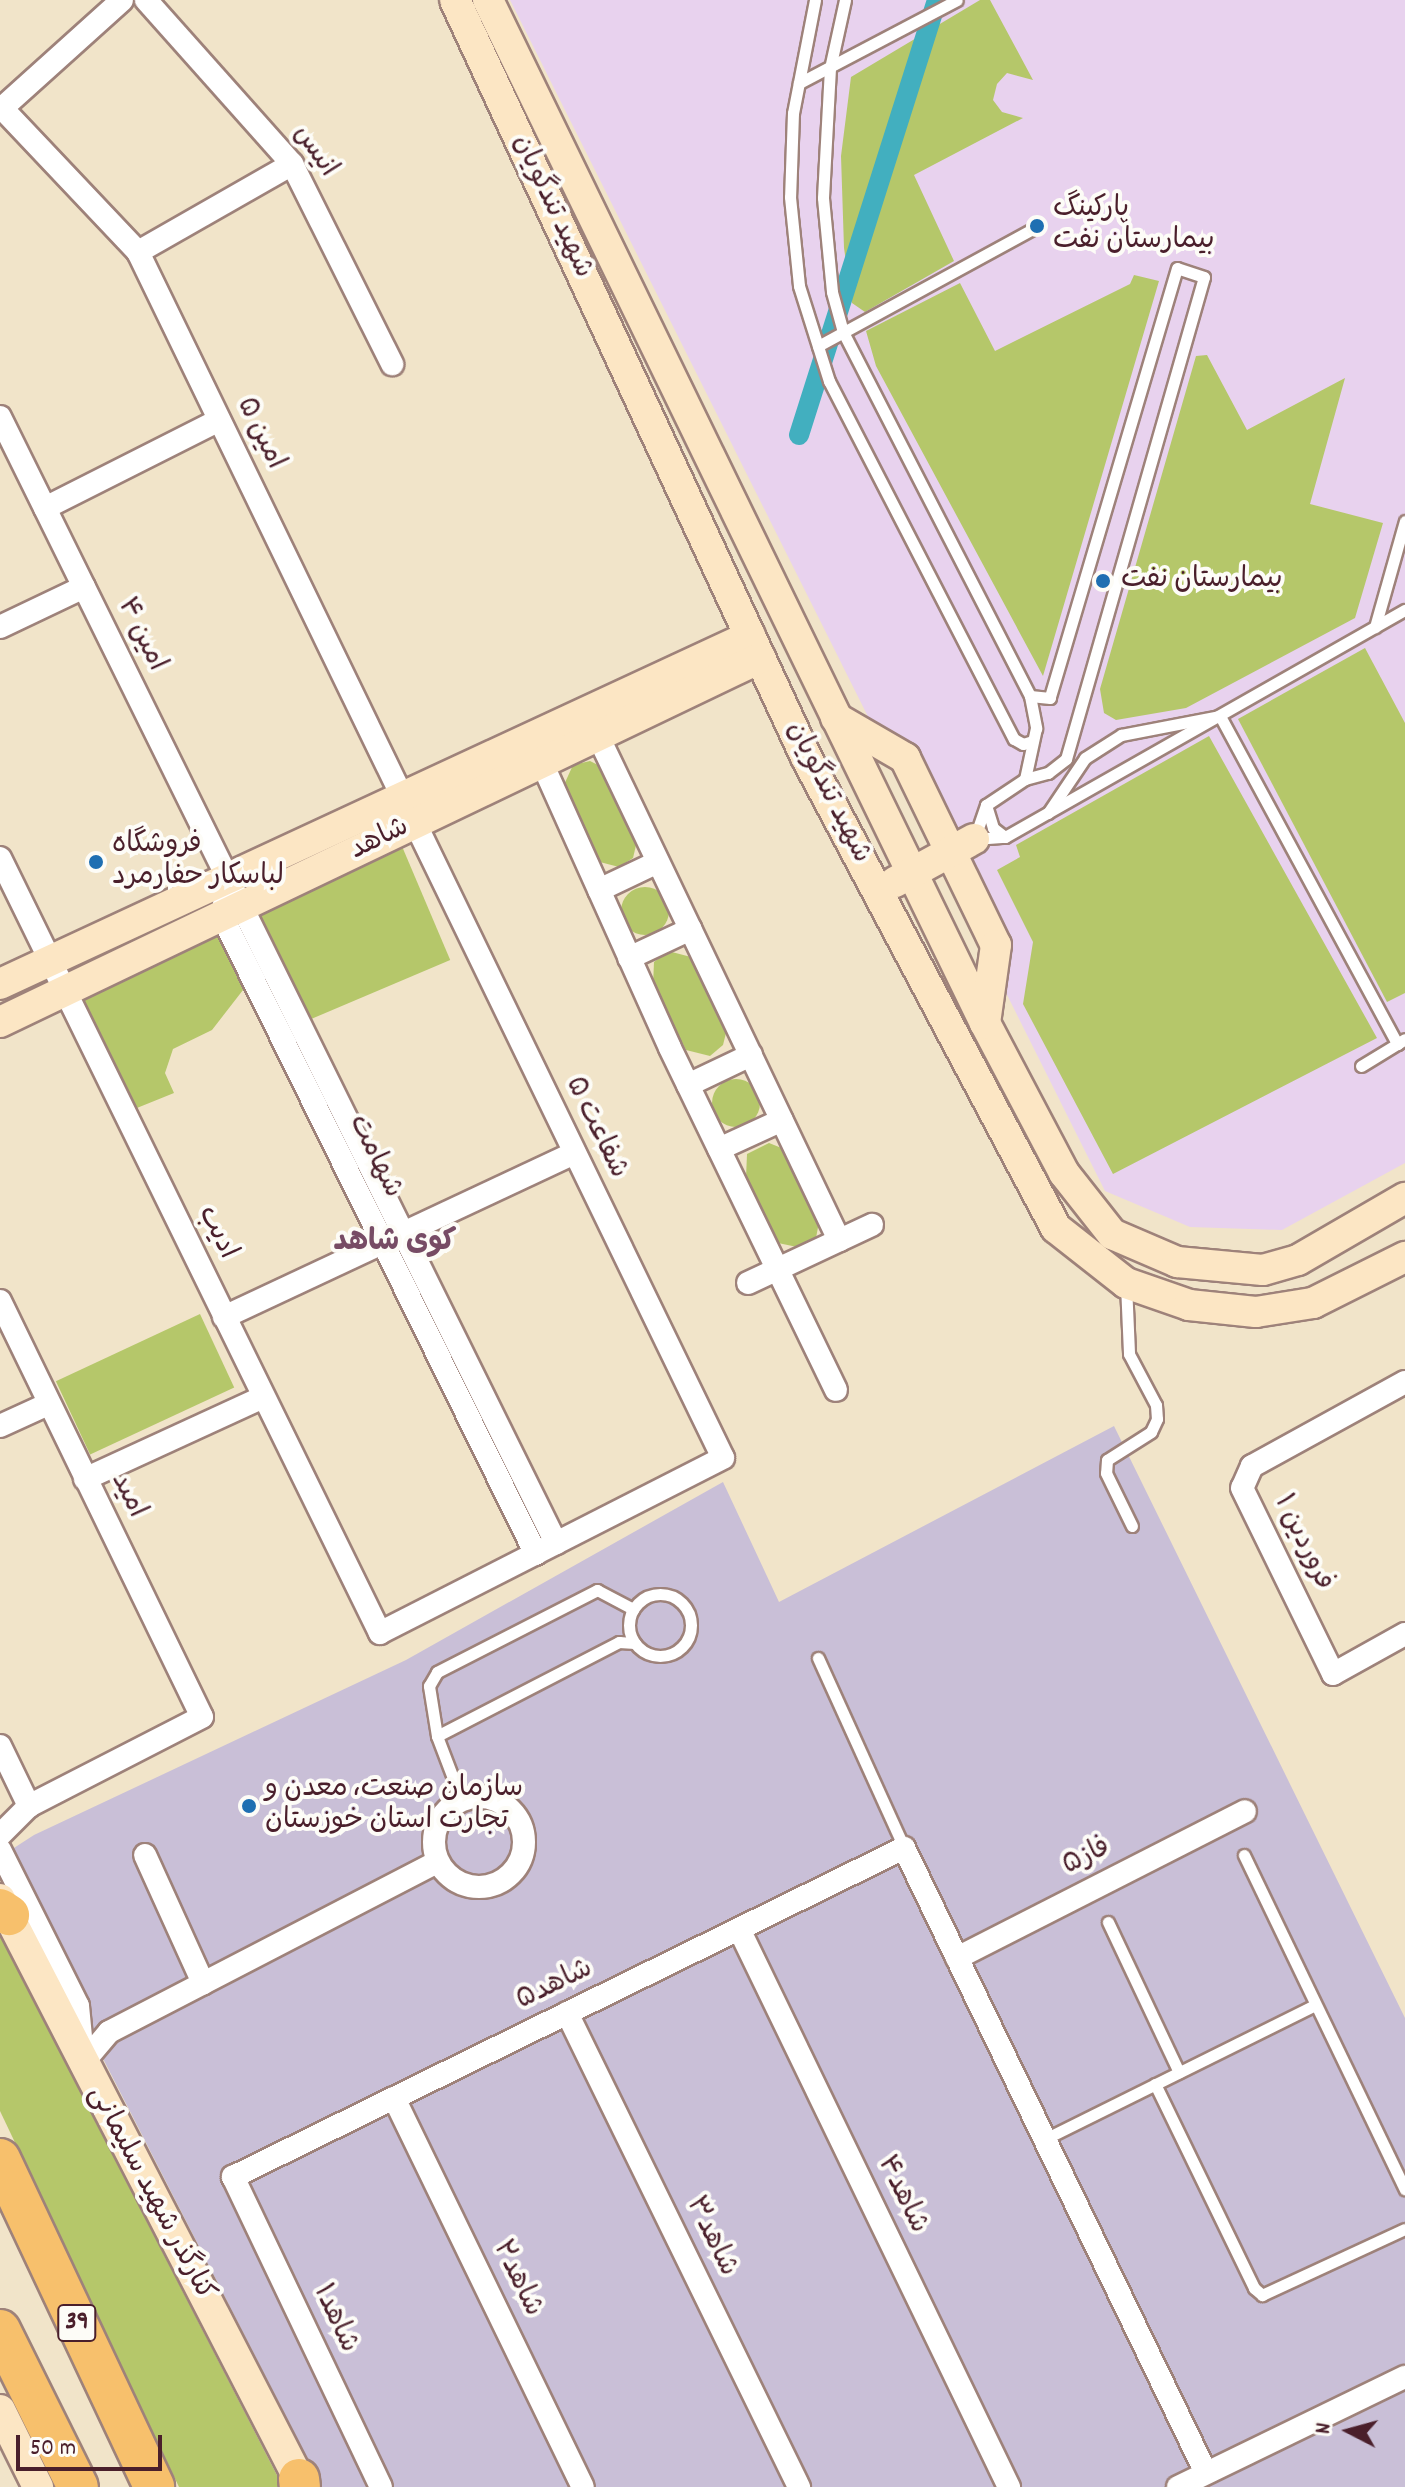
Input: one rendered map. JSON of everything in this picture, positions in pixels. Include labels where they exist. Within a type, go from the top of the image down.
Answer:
[{"type":"highway","name":"39","points":[[0,2159],[154,2487]]},
{"type":"highway","points":[[0,2330],[78,2487]]},
{"type":"main road","name":"شهید تندگویان","points":[[455,0],[755,647],[877,891],[1056,1228],[1126,1283],[1189,1305],[1229,1310],[1256,1312],[1313,1303],[1405,1257]]},
{"type":"main road","name":"شهید تندگویان","points":[[488,0],[985,1023],[1064,1173],[1112,1234],[1177,1262],[1263,1270],[1298,1260],[1405,1198]]},
{"type":"main road","name":"شاهد","points":[[0,984],[227,879],[542,763],[598,736],[755,647]]},
{"type":"main road","name":"شاهد","points":[[0,1022],[233,910],[407,812],[755,647]]},
{"type":"main road","points":[[836,718],[905,758],[963,846],[996,945],[985,1023]]},
{"type":"main road","points":[[877,891],[963,846]]},
{"type":"main road","points":[[1036,1191],[1064,1173]]},
{"type":"main road","points":[[1298,1260],[1313,1303]]},
{"type":"main road","name":"کنارگذر شهید سلیمانی","points":[[3,1908],[301,2484]]},
{"type":"main road","points":[[0,2410],[38,2487]]},
{"type":"street","points":[[1,108],[122,0]]},
{"type":"street","name":"انیس","points":[[146,0],[292,164],[392,364]]},
{"type":"street","name":"امین ۵","points":[[1,108],[138,252],[407,812]]},
{"type":"street","points":[[138,252],[292,164]]},
{"type":"street","name":"امین ۴","points":[[0,417],[227,879]]},
{"type":"street","points":[[45,508],[219,420]]},
{"type":"street","points":[[0,627],[84,587]]},
{"type":"street","points":[[598,736],[839,1240]]},
{"type":"street","points":[[542,763],[688,1085],[836,1390]]},
{"type":"street","name":"شفاعت ۵","points":[[407,812],[723,1458],[556,1543]]},
{"type":"street","name":"ادیب","points":[[0,858],[63,992],[380,1633],[536,1554]]},
{"type":"street","points":[[599,890],[658,862]]},
{"type":"street","points":[[227,879],[233,910]]},
{"type":"street","name":"شهامت","points":[[233,910],[404,1232],[556,1543]]},
{"type":"street","name":"شهامت","points":[[233,910],[383,1243],[536,1554]]},
{"type":"street","points":[[629,958],[691,929]]},
{"type":"street","points":[[688,1085],[751,1055]]},
{"type":"street","points":[[719,1149],[782,1120]]},
{"type":"street","points":[[224,1317],[574,1153]]},
{"type":"street","points":[[748,1283],[872,1225]]},
{"type":"street","name":"امید","points":[[0,1301],[202,1717],[29,1806]]},
{"type":"street","name":"فروردین ۱","points":[[1405,1382],[1252,1466],[1242,1488],[1333,1674],[1405,1634]]},
{"type":"street","points":[[85,1479],[263,1397]]},
{"type":"street","points":[[0,1426],[48,1404]]},
{"type":"street","points":[[536,1554],[556,1543]]},
{"type":"street","points":[[0,1746],[29,1806],[0,1835]]},
{"type":"street","points":[[487,1796],[510,1807],[524,1829],[523,1855],[509,1877],[485,1888],[459,1884],[437,1862],[433,1841],[441,1816],[461,1799],[487,1796]]},
{"type":"street","name":"فاز۵","points":[[957,1958],[1245,1811]]},
{"type":"street","points":[[904,1848],[1045,2139],[1195,2482],[1405,2377]]},
{"type":"street","name":"شاهد۵","points":[[233,2177],[904,1848]]},
{"type":"street","points":[[0,1850],[78,2006],[84,2035],[82,2064]]},
{"type":"street","points":[[145,1855],[203,1983]]},
{"type":"street","points":[[82,2064],[109,2032],[437,1862]]},
{"type":"street","name":"شاهد۴","points":[[739,1929],[1009,2487]]},
{"type":"street","name":"شاهد۳","points":[[567,2013],[799,2487]]},
{"type":"street","name":"شاهد۲","points":[[394,2098],[583,2487]]},
{"type":"street","name":"شاهد۱","points":[[233,2177],[381,2487]]},
{"type":"lane","points":[[815,0],[799,83],[790,197],[799,286],[829,381],[1014,739],[1023,744],[1033,741]]},
{"type":"lane","points":[[845,0],[830,68],[823,198],[832,292],[843,332],[1030,696],[1033,741],[1025,779]]},
{"type":"lane","points":[[799,83],[957,0]]},
{"type":"lane","points":[[818,346],[1034,228]]},
{"type":"lane","points":[[963,846],[986,805],[1025,779],[1048,773],[1066,759],[1204,277],[1177,268],[1050,698],[1030,696]]},
{"type":"lane","points":[[1375,627],[1405,521]]},
{"type":"lane","points":[[963,846],[1005,837],[1405,610]]},
{"type":"lane","points":[[1047,814],[1085,758],[1121,735],[1220,716]]},
{"type":"lane","points":[[1220,716],[1401,1041],[1361,1066]]},
{"type":"lane","points":[[986,805],[993,828],[1005,837]]},
{"type":"lane","points":[[1126,1283],[1129,1354],[1156,1405],[1157,1419],[1151,1432],[1107,1460],[1106,1473],[1132,1526]]},
{"type":"lane","points":[[461,1799],[437,1736],[429,1686],[437,1672],[597,1590],[633,1609]]},
{"type":"lane","points":[[663,1593],[680,1600],[690,1614],[691,1632],[674,1652],[648,1654],[635,1643],[629,1626],[633,1609],[646,1596],[663,1593]]},
{"type":"lane","points":[[437,1736],[619,1642],[635,1643]]},
{"type":"lane","points":[[818,1658],[904,1848]]},
{"type":"lane","points":[[1244,1855],[1405,2189]]},
{"type":"lane","points":[[1108,1922],[1179,2072]]},
{"type":"lane","points":[[1045,2139],[1315,2005]]},
{"type":"lane","points":[[1155,2084],[1254,2288],[1262,2295],[1405,2229]]},
{"type":"shaded area","name":"بیمارستان نفت","points":[[510,0],[1405,0],[1405,1163],[1282,1230],[1190,1227],[1105,1191]]},
{"type":"shaded area","points":[[1114,1426],[1405,2018],[1405,2487],[322,2487],[0,1857],[34,1835],[406,1660],[723,1482],[779,1602]]},
{"type":"green space","points":[[980,0],[990,0],[1033,80],[1007,73],[997,84],[993,100],[1002,112],[1023,118],[914,175],[954,261],[865,312],[852,303],[844,248],[841,156],[851,77]]},
{"type":"green space","points":[[1134,275],[1159,281],[1043,676],[876,366],[866,331],[960,283],[995,351],[1130,284]]},
{"type":"green space","points":[[1207,355],[1247,430],[1345,378],[1310,504],[1383,523],[1355,618],[1186,708],[1116,720],[1104,713],[1100,689],[1196,356]]},
{"type":"green space","points":[[1365,648],[1405,723],[1405,993],[1387,1002],[1238,719]]},
{"type":"green space","points":[[1209,736],[1377,1038],[1113,1174],[1023,1004],[1033,942],[997,870],[1020,857],[1016,845]]},
{"type":"green space","points":[[590,761],[604,768],[637,841],[633,858],[619,867],[596,861],[563,787],[573,765]]},
{"type":"green space","points":[[401,844],[450,960],[299,1024],[250,908]]},
{"type":"green space","points":[[645,887],[662,894],[669,911],[662,928],[645,935],[628,928],[621,911],[628,894]]},
{"type":"green space","points":[[226,932],[250,981],[212,1030],[173,1049],[165,1073],[174,1093],[127,1112],[73,1005]]},
{"type":"green space","points":[[668,951],[691,957],[727,1029],[723,1045],[710,1056],[686,1050],[653,986],[654,962]]},
{"type":"green space","points":[[736,1079],[753,1086],[760,1103],[753,1120],[736,1127],[719,1120],[712,1103],[719,1086]]},
{"type":"green space","points":[[769,1143],[784,1149],[819,1222],[816,1238],[802,1248],[778,1243],[746,1178],[747,1154]]},
{"type":"green space","points":[[200,1314],[234,1387],[90,1455],[56,1381]]},
{"type":"green space","points":[[0,1935],[283,2487],[179,2487],[0,2111]]},
{"type":"waterway","points":[[799,435],[937,0]]},
{"type":"place","name":"پارکینگ بیمارستان نفت","points":[[1037,226]]},
{"type":"place","name":"بیمارستان نفت","points":[[1103,581]]},
{"type":"place","name":"فروشگاه لباسکار حفارمرد","points":[[96,862]]},
{"type":"place","name":"سازمان صنعت، معدن و تجارت استان خوزستان","points":[[249,1806]]},
{"type":"district","name":"کوی شاهد","points":[[395,1244]]}]
